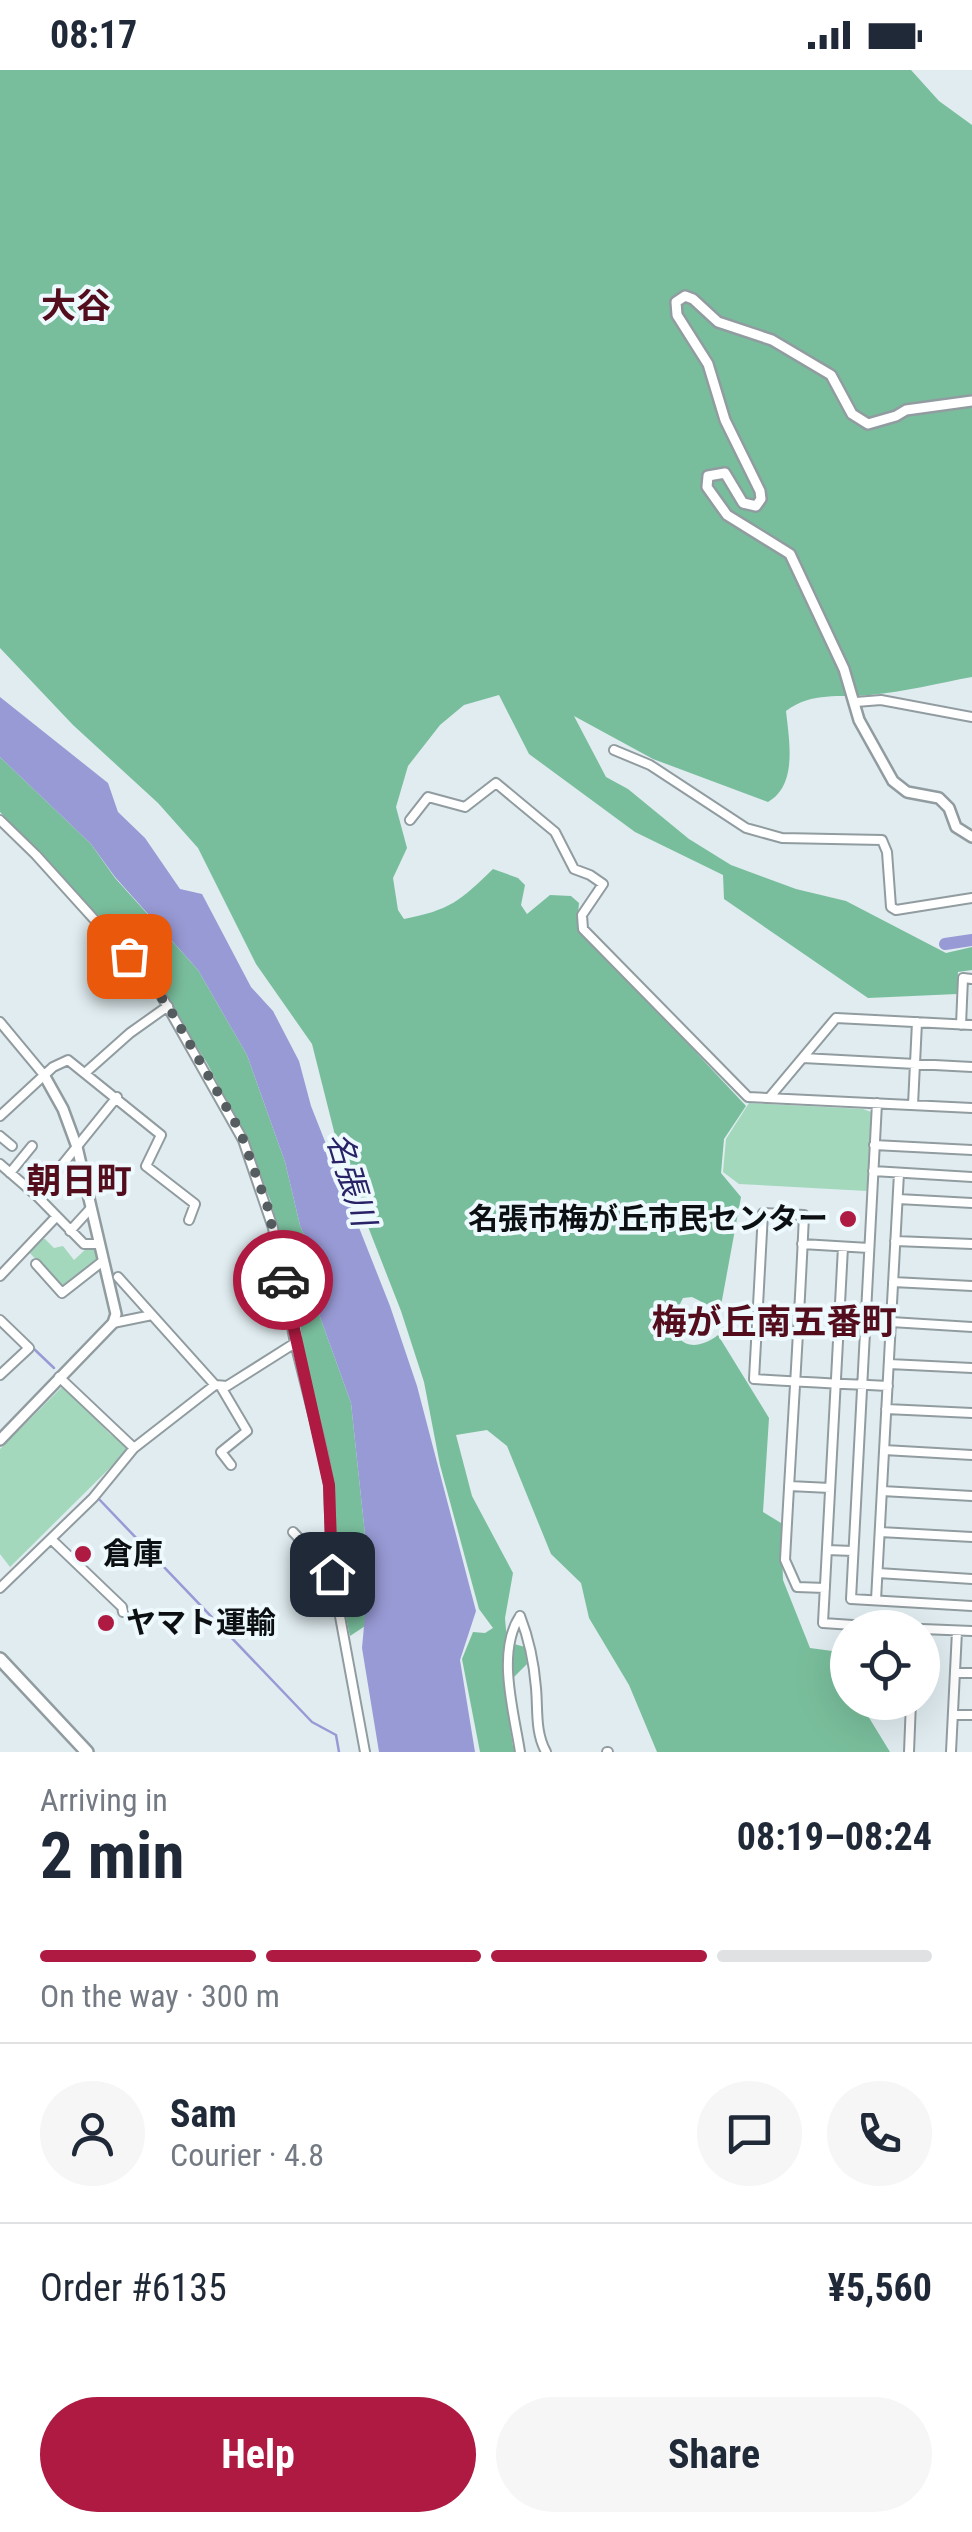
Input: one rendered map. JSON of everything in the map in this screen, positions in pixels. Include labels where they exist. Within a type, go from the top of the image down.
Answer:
[{"type":"main road","points":[[0,1659],[86,1752]]},
{"type":"street","points":[[972,401],[906,410],[868,424],[852,414],[831,375],[772,340],[718,322],[693,299],[684,296],[676,302],[677,315],[708,364],[725,420],[761,500],[756,506],[743,504],[725,473],[708,476],[707,487],[728,515],[790,554],[844,668],[859,720],[896,785],[908,792],[939,798],[949,808],[959,830],[972,837]]},
{"type":"street","points":[[856,702],[881,700],[972,716]]},
{"type":"street","points":[[614,750],[650,765],[746,828],[782,838],[882,840],[887,852],[891,907],[896,910],[972,898]]},
{"type":"street","points":[[410,820],[428,797],[465,807],[496,784],[555,832],[574,869],[603,884],[582,915],[583,929],[748,1097],[972,1108]]},
{"type":"street","points":[[0,820],[146,975],[168,1006],[244,1140],[273,1228],[329,1485],[332,1574],[365,1752]]},
{"type":"street","points":[[960,1025],[963,978],[972,979]]},
{"type":"street","points":[[85,1073],[168,1006]]},
{"type":"street","points":[[770,1098],[836,1018],[972,1025]]},
{"type":"street","points":[[0,1022],[44,1075],[63,1109],[77,1147],[115,1307],[113,1323]]},
{"type":"street","points":[[913,1105],[917,1022]]},
{"type":"street","points":[[802,1058],[972,1067]]},
{"type":"street","points":[[0,1116],[65,1060],[161,1135],[146,1166],[195,1204],[189,1220]]},
{"type":"street","points":[[37,1196],[117,1098]]},
{"type":"street","points":[[876,1103],[851,1598],[972,1606]]},
{"type":"street","points":[[0,1136],[12,1146]]},
{"type":"street","points":[[874,1145],[972,1150]]},
{"type":"street","points":[[10,1172],[32,1146]]},
{"type":"street","points":[[0,1164],[84,1244],[99,1244]]},
{"type":"street","points":[[873,1172],[972,1177]]},
{"type":"street","points":[[876,1600],[900,1173]]},
{"type":"street","points":[[898,1199],[972,1203]]},
{"type":"street","points":[[70,1231],[91,1208]]},
{"type":"street","points":[[825,1588],[797,1587],[785,1560],[795,1381],[802,1244],[804,1215],[763,1212],[754,1379],[795,1381],[836,1384],[888,1386]]},
{"type":"street","points":[[0,1276],[56,1217]]},
{"type":"street","points":[[896,1240],[972,1244]]},
{"type":"street","points":[[802,1244],[869,1248]]},
{"type":"street","points":[[830,1624],[822,1623],[844,1246]]},
{"type":"street","points":[[36,1264],[62,1293],[103,1261]]},
{"type":"street","points":[[118,1277],[218,1386],[250,1429],[221,1452],[230,1464]]},
{"type":"street","points":[[893,1282],[972,1286]]},
{"type":"street","points":[[0,1440],[113,1323],[152,1315]]},
{"type":"street","points":[[0,1320],[28,1348],[0,1375]]},
{"type":"street","points":[[891,1322],[972,1327]]},
{"type":"street","points":[[0,1588],[96,1495],[132,1447],[218,1386],[234,1383],[295,1343]]},
{"type":"street","points":[[889,1364],[972,1368]]},
{"type":"street","points":[[59,1378],[132,1447]]},
{"type":"street","points":[[886,1409],[972,1413]]},
{"type":"street","points":[[884,1450],[972,1455]]},
{"type":"street","points":[[789,1486],[830,1488]]},
{"type":"street","points":[[882,1491],[972,1496]]},
{"type":"street","points":[[293,1532],[332,1574]]},
{"type":"street","points":[[880,1532],[972,1537]]},
{"type":"street","points":[[51,1538],[123,1612]]},
{"type":"street","points":[[827,1550],[853,1552]]},
{"type":"street","points":[[878,1574],[972,1579]]},
{"type":"street","points":[[520,1752],[509,1652],[511,1634],[520,1616],[529,1644],[538,1734],[546,1752]]},
{"type":"street","points":[[940,1630],[972,1631]]},
{"type":"street","points":[[951,1752],[957,1630]]},
{"type":"street","points":[[955,1672],[972,1674]]},
{"type":"street","points":[[953,1714],[972,1716]]},
{"type":"street","points":[[909,1752],[910,1720]]},
{"type":"green space","points":[[0,70],[911,70],[939,101],[972,125],[972,677],[883,694],[816,698],[786,711],[788,773],[778,794],[768,802],[653,759],[574,716],[606,777],[731,865],[796,889],[846,901],[946,953],[972,947],[972,970],[958,972],[957,994],[868,998],[724,899],[723,875],[635,832],[529,754],[499,695],[464,705],[440,725],[408,766],[396,807],[407,848],[393,878],[398,910],[404,919],[453,903],[493,869],[518,878],[525,885],[521,905],[527,914],[550,895],[571,896],[579,903],[577,925],[746,1106],[724,1139],[721,1173],[741,1197],[720,1311],[692,1297],[683,1298],[675,1322],[677,1332],[687,1344],[696,1345],[718,1335],[769,1418],[763,1512],[781,1523],[783,1580],[810,1648],[830,1651],[830,1720],[870,1720],[890,1752],[657,1752],[629,1685],[589,1618],[581,1583],[551,1554],[507,1446],[487,1430],[456,1435],[472,1496],[513,1573],[505,1618],[507,1642],[525,1647],[527,1664],[504,1687],[517,1752],[480,1752],[462,1659],[473,1632],[485,1633],[493,1628],[479,1609],[440,1465],[424,1382],[401,1311],[340,1155],[312,1044],[256,964],[198,848],[158,803],[73,725],[0,648]]},
{"type":"green space","points":[[0,757],[91,844],[115,878],[198,970],[247,1055],[285,1162],[300,1225],[320,1275],[319,1314],[351,1403],[369,1572],[365,1626],[350,1636],[300,1325],[271,1202],[243,1133],[207,1063],[128,939],[97,914],[0,812]]},
{"type":"green space","points":[[749,1103],[871,1112],[867,1191],[739,1184],[723,1172],[726,1139]]},
{"type":"green space","points":[[39,1239],[45,1239],[54,1248],[63,1246],[74,1260],[87,1248],[99,1247],[101,1260],[63,1288],[27,1250]]},
{"type":"green space","points":[[64,1385],[110,1434],[130,1448],[10,1567],[0,1554],[0,1449]]},
{"type":"water","points":[[0,697],[108,783],[118,812],[145,838],[180,889],[202,894],[251,987],[273,1011],[299,1061],[311,1106],[390,1306],[417,1386],[476,1611],[460,1660],[475,1752],[379,1752],[362,1648],[369,1572],[351,1403],[319,1314],[320,1275],[300,1225],[285,1162],[247,1055],[198,970],[115,877],[91,844],[0,757]]},
{"type":"waterway","points":[[945,944],[972,940]]},
{"type":"waterway","points":[[33,1348],[54,1368]]},
{"type":"waterway","points":[[97,1497],[312,1722],[336,1735],[339,1752]]},
{"type":"way so far","points":[[129,956],[168,1006],[240,1131],[268,1208],[283,1280]]},
{"type":"place","name":"名張市梅が丘市民センター","points":[[848,1219]]},
{"type":"place","name":"倉庫","points":[[83,1554]]},
{"type":"place","name":"ヤマト運輸","points":[[106,1623]]},
{"type":"district","name":"大谷","points":[[76,306]]},
{"type":"district","name":"朝日町","points":[[79,1181]]},
{"type":"district","name":"梅が丘南五番町","points":[[774,1322]]},
{"type":"route","points":[[283,1280],[329,1485],[332,1574]]},
{"type":"water label","name":"名張川","points":[[351,1179]]}]
